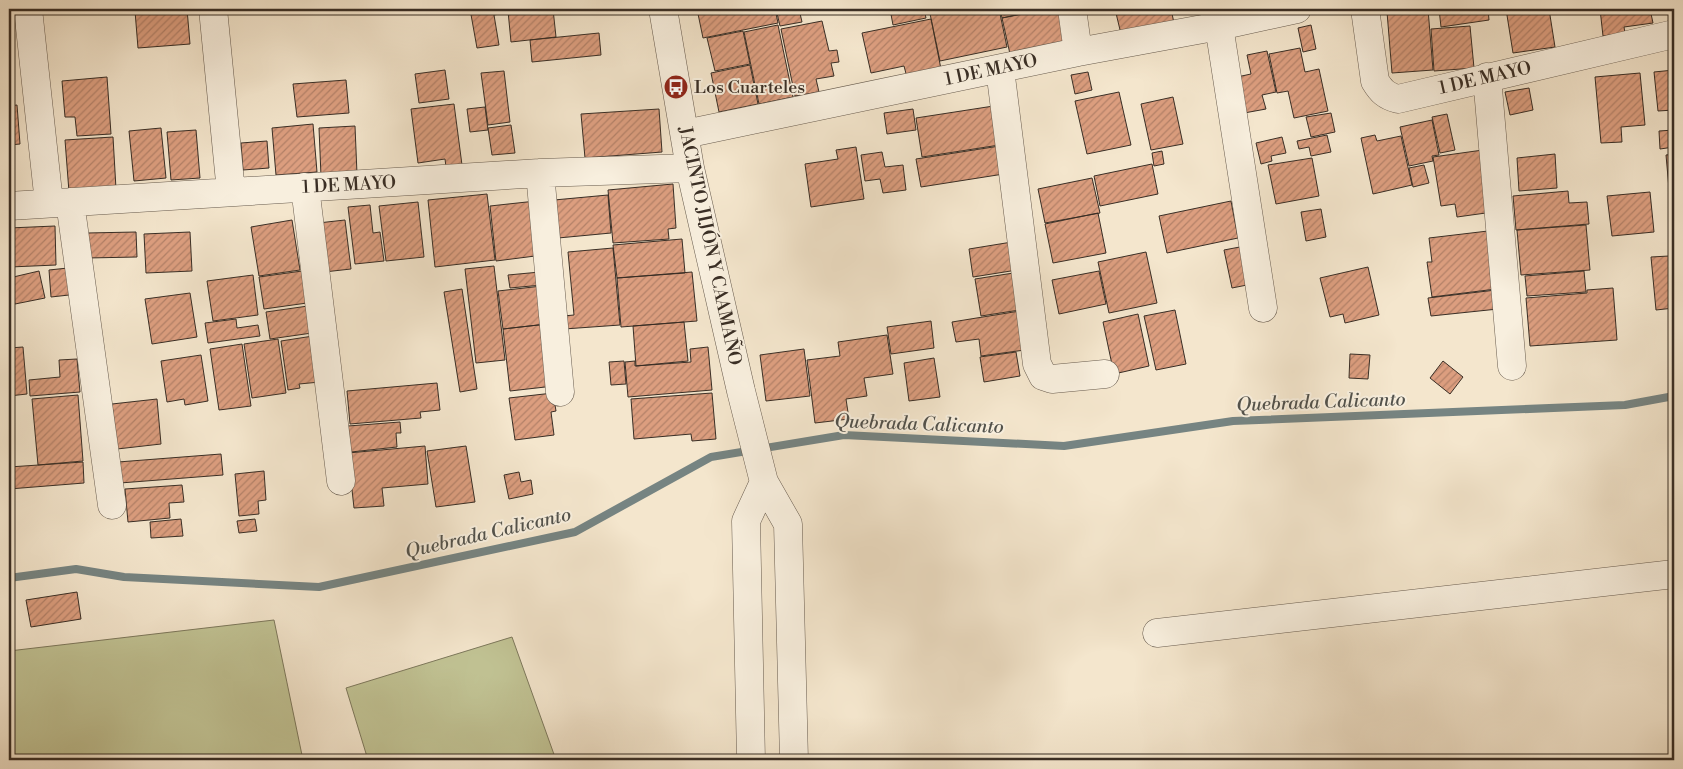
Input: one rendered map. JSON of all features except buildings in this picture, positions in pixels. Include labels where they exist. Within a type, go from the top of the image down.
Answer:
[{"type":"street","points":[[28,9],[59,203],[112,505]]},
{"type":"street","points":[[213,9],[232,192]]},
{"type":"street","name":"JACINTO JIJÓN Y CAAMAÑO","points":[[663,9],[690,168],[741,391],[761,469],[788,524],[794,760]]},
{"type":"street","points":[[1072,9],[1078,52]]},
{"type":"street","name":"1 DE MAYO","points":[[685,134],[1078,52],[1219,26],[1297,9]]},
{"type":"street","name":"1 DE MAYO","points":[[1365,9],[1374,81],[1388,97],[1398,99],[1674,34]]},
{"type":"street","points":[[1219,26],[1263,308]]},
{"type":"street","points":[[1000,69],[1037,364],[1043,376],[1052,379],[1104,374]]},
{"type":"street","points":[[1487,77],[1512,366]]},
{"type":"street","name":"1 DE MAYO","points":[[9,206],[540,173],[690,168]]},
{"type":"street","points":[[540,173],[560,392]]},
{"type":"street","points":[[305,188],[341,481]]},
{"type":"street","points":[[751,760],[746,521],[761,469]]},
{"type":"street","points":[[1157,633],[1674,574]]},
{"type":"green space","points":[[274,620],[303,760],[9,760],[9,651]]},
{"type":"green space","points":[[512,637],[556,760],[368,760],[346,688]]},
{"type":"waterway","name":"Quebrada Calicanto","points":[[9,578],[76,569],[124,577],[319,587],[575,532],[711,457],[844,435],[1064,446],[1233,421],[1625,405],[1674,396]]},
{"type":"place","name":"Los Cuarteles","points":[[676,87]]}]
